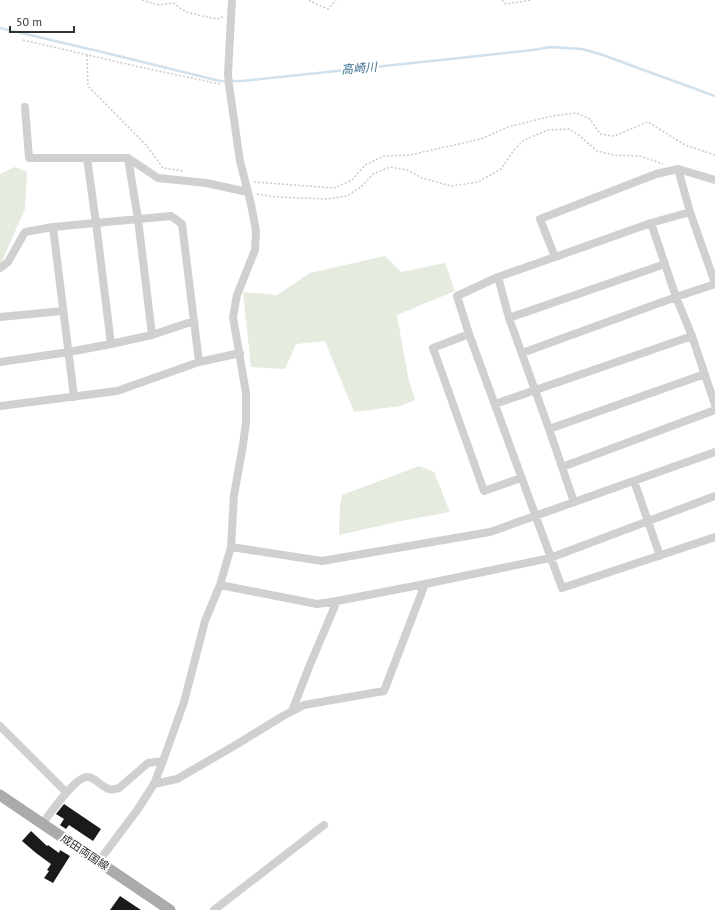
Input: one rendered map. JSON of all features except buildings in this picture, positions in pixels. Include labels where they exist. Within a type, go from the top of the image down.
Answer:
[{"type":"main road","name":"成田両国線","points":[[0,795],[170,910]]},
{"type":"street","points":[[99,862],[138,809],[154,784],[184,702],[205,620],[220,585],[231,547],[234,495],[246,422],[246,393],[233,317],[237,294],[255,250],[256,230],[240,161],[229,85],[228,74],[232,0]]},
{"type":"street","points":[[25,107],[29,158],[128,158],[158,178],[206,183],[248,192]]},
{"type":"street","points":[[87,158],[111,344]]},
{"type":"street","points":[[128,158],[138,219],[152,335]]},
{"type":"street","points":[[522,353],[715,283],[690,212],[678,169]]},
{"type":"street","points":[[555,257],[540,219],[656,174],[678,169],[715,180]]},
{"type":"street","points":[[690,212],[651,223],[498,277],[457,296],[469,334],[562,588],[715,537]]},
{"type":"street","points":[[0,268],[8,262],[25,232],[53,227],[171,216],[182,224],[199,362]]},
{"type":"street","points":[[651,223],[715,405]]},
{"type":"street","points":[[53,227],[74,397]]},
{"type":"street","points":[[509,318],[665,264]]},
{"type":"street","points":[[498,277],[509,318],[574,502]]},
{"type":"street","points":[[0,318],[63,311]]},
{"type":"street","points":[[0,362],[111,344],[152,335],[194,321]]},
{"type":"street","points":[[469,334],[433,348],[481,483],[484,490],[521,478]]},
{"type":"street","points":[[495,404],[692,336]]},
{"type":"street","points":[[0,406],[117,391],[199,362],[240,353]]},
{"type":"street","points":[[549,429],[705,374]]},
{"type":"street","points":[[562,466],[715,410]]},
{"type":"street","points":[[231,547],[322,561],[490,532],[715,452]]},
{"type":"street","points":[[634,481],[660,556]]},
{"type":"street","points":[[220,585],[317,604],[338,601],[550,558],[715,496]]},
{"type":"street","points":[[154,784],[177,779],[282,716],[304,705],[384,691],[425,584]]},
{"type":"street","points":[[292,711],[309,667],[338,601]]},
{"type":"street","points":[[0,726],[66,792]]},
{"type":"street","points":[[42,824],[66,792],[83,777],[88,777],[108,789],[114,790],[119,788],[148,763],[163,761]]},
{"type":"street","points":[[214,910],[324,825]]},
{"type":"path","points":[[142,0],[159,5],[173,3],[186,12],[217,19],[231,15]]},
{"type":"path","points":[[309,0],[314,4],[328,9],[336,0]]},
{"type":"path","points":[[502,0],[506,4],[532,0]]},
{"type":"path","points":[[23,40],[213,83],[229,85]]},
{"type":"path","points":[[87,55],[88,86],[147,146],[163,168],[182,171]]},
{"type":"path","points":[[245,182],[334,188],[352,180],[365,165],[384,156],[410,155],[460,144],[481,139],[508,127],[552,116],[576,113],[590,119],[600,134],[614,136],[648,122],[685,145],[715,155]]},
{"type":"path","points":[[248,192],[276,197],[327,199],[347,196],[361,187],[374,174],[390,167],[407,170],[422,178],[451,186],[478,182],[501,169],[514,150],[524,140],[548,130],[569,129],[580,136],[597,151],[614,156],[640,156],[678,169]]},
{"type":"shaded area","points":[[15,167],[27,172],[25,209],[2,261],[0,262],[0,174]]},
{"type":"shaded area","points":[[385,256],[401,272],[445,263],[455,291],[397,315],[408,377],[415,400],[400,406],[354,412],[325,341],[296,344],[285,369],[251,367],[243,292],[277,295],[310,273]]},
{"type":"shaded area","points":[[419,466],[434,472],[450,512],[339,535],[342,495]]},
{"type":"waterway","name":"高崎川","points":[[0,28],[220,81],[242,81],[551,47],[582,49],[600,54],[715,96]]}]
